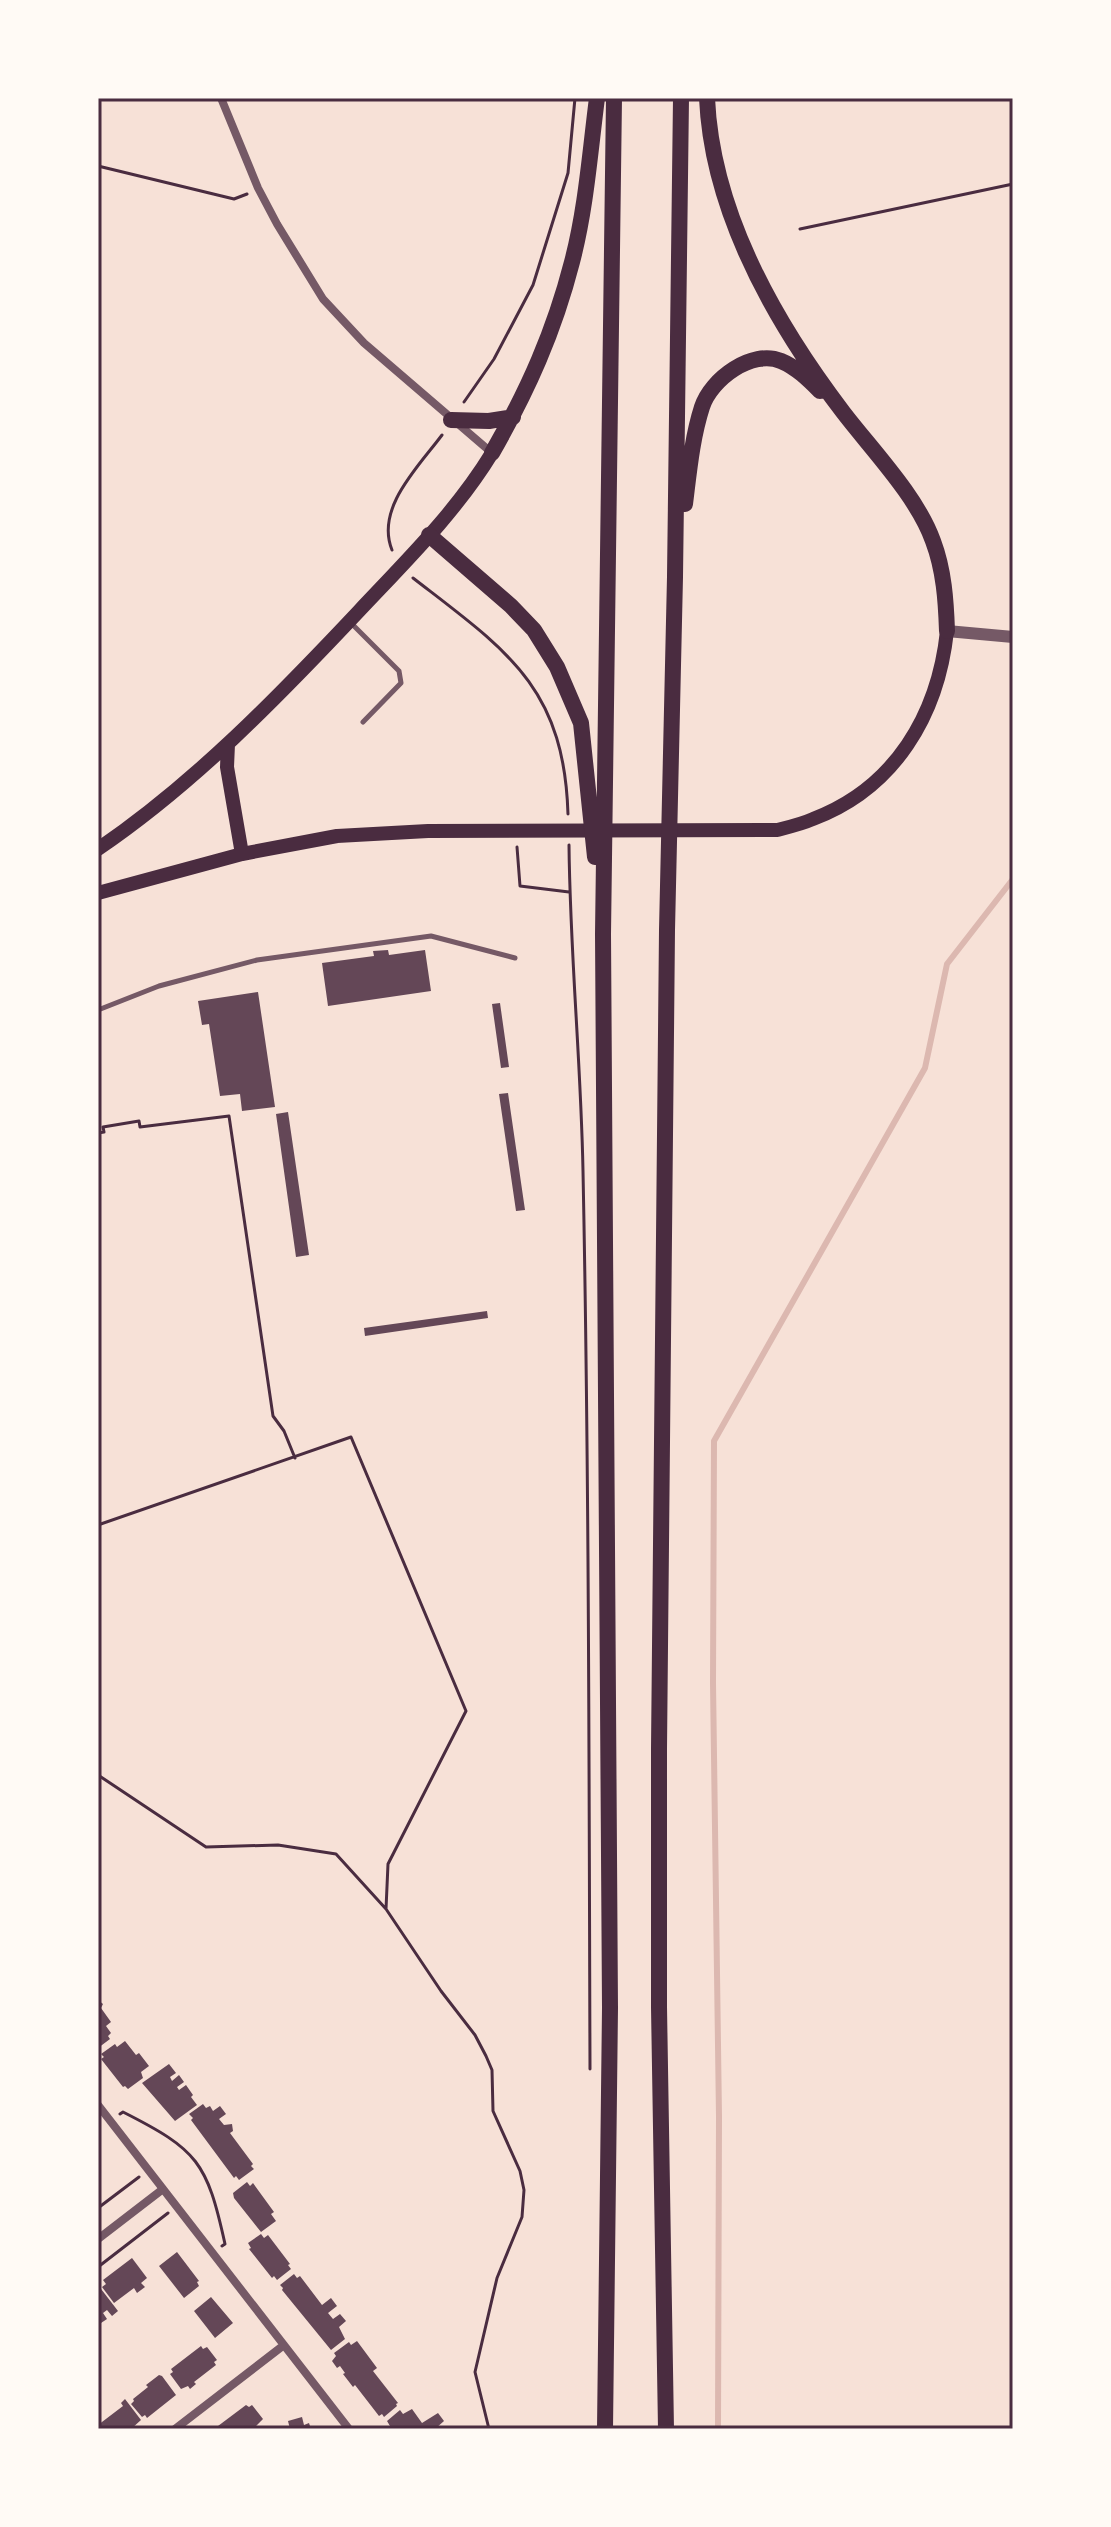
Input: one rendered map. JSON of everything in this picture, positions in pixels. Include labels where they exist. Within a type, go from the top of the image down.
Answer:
[{"type":"highway","points":[[492,453],[534,375],[554,324],[573,259],[597,98]]},
{"type":"highway","points":[[605,2429],[610,2008],[603,934],[614,98]]},
{"type":"highway","points":[[666,2429],[659,2007],[659,1749],[667,930],[681,98]]},
{"type":"highway","points":[[707,98],[720,178],[755,274],[774,309],[842,411],[887,466],[933,540],[945,589],[947,631]]},
{"type":"highway","points":[[675,577],[694,438],[703,402],[727,372],[752,360],[779,360],[803,374],[842,411]]},
{"type":"highway","points":[[452,419],[489,421],[513,417]]},
{"type":"highway","points":[[429,535],[511,606],[534,630],[557,667],[581,723],[603,934]]},
{"type":"main road","points":[[98,849],[122,833],[228,744],[349,622],[429,535],[472,486],[492,453]]},
{"type":"main road","points":[[98,893],[242,854],[337,836],[428,831],[748,831],[777,830],[813,820],[868,788],[898,760],[934,696],[943,664],[947,631]]},
{"type":"main road","points":[[228,744],[227,767],[242,854]]},
{"type":"street","points":[[221,98],[258,188],[323,299],[364,343],[492,453]]},
{"type":"street","points":[[947,631],[1013,637]]},
{"type":"street","points":[[98,2105],[349,2429]]},
{"type":"street","points":[[98,2239],[163,2189]]},
{"type":"street","points":[[175,2429],[284,2345]]},
{"type":"lane","points":[[349,622],[399,671],[401,683],[363,722]]},
{"type":"lane","points":[[98,1010],[159,986],[257,960],[431,936],[515,958]]},
{"type":"path","points":[[394,555],[387,531],[394,501],[494,359],[533,285],[568,173],[575,98]]},
{"type":"path","points":[[98,166],[234,199],[258,188]]},
{"type":"path","points":[[800,229],[1013,184]]},
{"type":"path","points":[[409,575],[486,634],[530,682],[545,706],[565,763],[568,823]]},
{"type":"path","points":[[516,830],[520,886],[569,892]]},
{"type":"path","points":[[568,836],[581,1084],[586,1338],[590,2081]]},
{"type":"path","points":[[98,1133],[104,1132],[103,1127],[139,1121],[140,1127],[229,1116],[273,1416],[284,1431],[295,1458]]},
{"type":"path","points":[[98,1525],[351,1437],[466,1711],[388,1864],[386,1909]]},
{"type":"path","points":[[98,1775],[206,1847],[278,1845],[336,1854],[386,1909],[475,2035],[492,2070],[493,2111],[520,2171],[524,2190],[522,2217],[497,2278],[475,2372],[489,2429]]},
{"type":"path","points":[[111,2122],[123,2112],[155,2129],[188,2151],[205,2173],[225,2244],[213,2255]]},
{"type":"path","points":[[98,2208],[148,2170]]},
{"type":"path","points":[[98,2267],[176,2207]]},
{"type":"building","points":[[388,950],[389,955],[425,950],[431,991],[328,1006],[322,963],[374,956],[373,951]]},
{"type":"building","points":[[258,992],[275,1107],[242,1111],[240,1094],[220,1096],[209,1024],[202,1025],[198,1001]]},
{"type":"building","points":[[500,1003],[509,1067],[501,1068],[492,1004]]},
{"type":"building","points":[[508,1093],[525,1210],[516,1211],[499,1094]]},
{"type":"building","points":[[288,1112],[309,1255],[296,1257],[276,1114]]},
{"type":"building","points":[[487,1311],[488,1318],[365,1336],[364,1328]]},
{"type":"building","points":[[98,2000],[111,2022],[106,2026],[111,2033],[108,2036],[110,2039],[98,2048]]},
{"type":"building","points":[[125,2041],[149,2066],[141,2072],[143,2078],[128,2089],[101,2059],[104,2057],[101,2054]]},
{"type":"building","points":[[169,2064],[176,2073],[170,2077],[172,2081],[179,2075],[184,2082],[177,2087],[179,2090],[186,2085],[197,2105],[175,2121],[142,2083]]},
{"type":"building","points":[[203,2104],[213,2111],[220,2106],[226,2114],[219,2119],[224,2125],[232,2124],[233,2131],[230,2133],[253,2164],[254,2169],[239,2180],[236,2176],[234,2178],[191,2120],[193,2118],[189,2114]]},
{"type":"building","points":[[247,2182],[250,2186],[253,2183],[274,2212],[271,2214],[276,2221],[261,2232],[234,2198],[233,2193]]},
{"type":"building","points":[[261,2234],[264,2238],[268,2235],[290,2264],[291,2269],[277,2280],[249,2249],[248,2243]]},
{"type":"building","points":[[177,2252],[199,2281],[199,2286],[184,2298],[159,2266]]},
{"type":"building","points":[[132,2258],[147,2278],[141,2283],[145,2287],[137,2293],[134,2288],[114,2303],[102,2287],[106,2284],[103,2280]]},
{"type":"building","points":[[294,2274],[297,2278],[300,2276],[322,2305],[331,2298],[337,2306],[328,2313],[333,2319],[340,2314],[346,2321],[339,2327],[345,2339],[331,2350],[282,2290],[280,2285]]},
{"type":"building","points":[[98,2285],[118,2311],[112,2316],[107,2310],[103,2313],[107,2319],[98,2325]]},
{"type":"building","points":[[211,2297],[233,2323],[215,2338],[194,2311]]},
{"type":"building","points":[[357,2341],[377,2368],[373,2371],[398,2403],[384,2417],[382,2414],[379,2416],[355,2385],[353,2387],[340,2366],[337,2368],[332,2361],[336,2356],[334,2353],[349,2342],[351,2345]]},
{"type":"building","points":[[201,2346],[203,2349],[207,2347],[217,2360],[214,2362],[216,2365],[194,2382],[196,2384],[190,2389],[188,2386],[181,2389],[170,2374],[173,2372],[171,2369]]},
{"type":"building","points":[[159,2375],[176,2395],[147,2418],[145,2415],[142,2417],[131,2404],[133,2399]]},
{"type":"building","points":[[125,2399],[141,2420],[131,2429],[98,2429],[98,2425],[123,2406],[121,2403]]},
{"type":"building","points":[[246,2405],[252,2405],[263,2419],[253,2429],[214,2429]]},
{"type":"building","points":[[412,2409],[422,2423],[438,2413],[444,2421],[435,2429],[389,2429],[387,2421],[400,2410],[403,2414]]},
{"type":"building","points":[[302,2417],[304,2425],[309,2423],[311,2429],[290,2429],[288,2421]]},
{"type":"waterway","points":[[718,2429],[714,1441],[925,1068],[947,964],[1013,879]]}]
